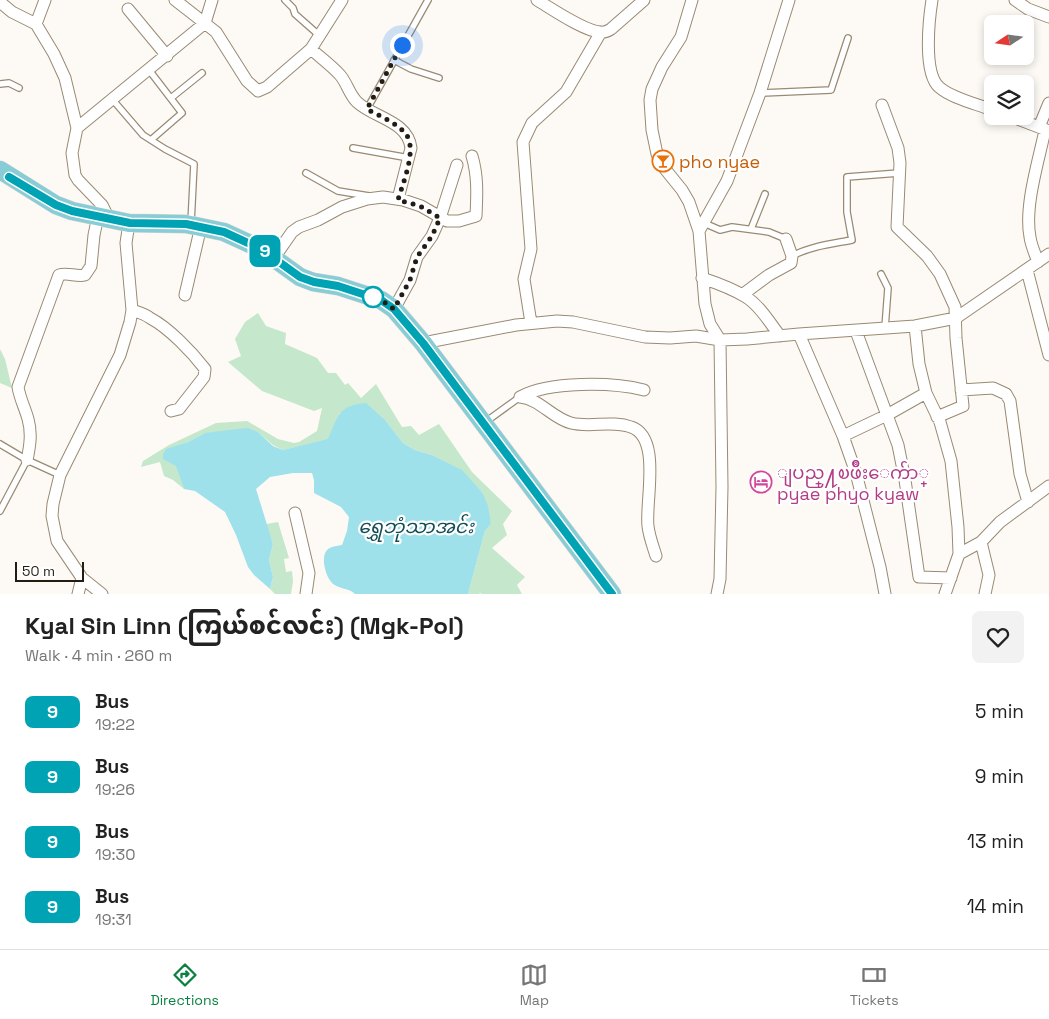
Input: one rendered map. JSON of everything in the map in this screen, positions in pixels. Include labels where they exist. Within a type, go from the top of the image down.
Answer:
[{"type":"main road","points":[[5,173],[56,205],[72,211],[130,223],[196,226],[224,232],[261,249],[300,277],[361,293],[381,300],[394,309],[423,343],[612,594]]},
{"type":"street","points":[[36,24],[44,0]]},
{"type":"street","points":[[175,0],[216,32],[247,81],[258,91],[267,88],[311,49],[342,0]]},
{"type":"street","points":[[77,128],[205,23],[212,0]]},
{"type":"street","points":[[537,0],[571,20],[594,31],[601,32],[612,29],[644,0]]},
{"type":"street","points":[[692,0],[681,37],[662,67],[652,89],[650,100],[652,130],[657,154],[668,174],[682,190],[701,227],[702,278],[707,314],[710,324],[720,340],[722,487],[720,579],[717,594]]},
{"type":"street","points":[[701,227],[727,181],[760,93],[789,0]]},
{"type":"street","points":[[932,0],[929,25],[930,64],[935,82],[949,93],[984,107]]},
{"type":"street","points":[[1015,0],[1028,9],[1049,17]]},
{"type":"street","points":[[0,2],[12,12],[36,24],[54,54],[65,78],[77,128],[72,153],[75,175],[102,205],[104,218],[94,235],[91,266],[85,275],[59,275],[18,387],[20,400],[28,419],[31,442],[27,460]]},
{"type":"street","points":[[128,9],[167,56]]},
{"type":"street","points":[[531,323],[524,279],[531,249],[523,142],[532,124],[566,92],[601,32]]},
{"type":"street","points":[[311,49],[339,74],[357,102],[400,127],[411,141],[409,158],[398,200]]},
{"type":"street","points":[[1038,262],[1030,236],[1029,225],[1032,193],[1049,103]]},
{"type":"street","points":[[882,105],[898,148],[897,227],[927,256],[940,274],[955,307],[956,338],[963,406],[937,417]]},
{"type":"street","points":[[274,258],[292,232],[299,227],[318,220],[342,207],[367,199],[383,197],[420,206],[450,222],[476,216],[476,178],[472,156]]},
{"type":"street","points":[[394,309],[410,280],[417,257],[432,236],[440,218],[456,165]]},
{"type":"street","points":[[102,594],[82,578],[63,552],[54,531],[52,516],[60,475],[120,355],[132,310],[126,243],[130,223]]},
{"type":"street","points":[[185,295],[196,226]]},
{"type":"street","points":[[742,295],[769,275],[792,263],[792,256],[786,239]]},
{"type":"street","points":[[423,343],[531,323],[557,321],[573,322],[645,337],[696,336],[720,340],[915,326],[956,318],[1049,254]]},
{"type":"street","points":[[1027,270],[1049,355]]},
{"type":"street","points":[[702,278],[716,282],[742,295],[756,306],[780,336]]},
{"type":"street","points":[[132,310],[162,326],[196,357],[205,369],[204,377],[179,409],[171,411]]},
{"type":"street","points":[[915,326],[919,364],[926,393],[937,417],[951,461],[959,554],[945,594]]},
{"type":"street","points":[[856,331],[898,445],[906,480],[919,577],[951,578]]},
{"type":"street","points":[[799,334],[843,436],[856,473],[885,594]]},
{"type":"street","points":[[520,397],[563,386],[592,384],[644,390]]},
{"type":"street","points":[[961,390],[993,388],[1006,394],[1010,401],[1020,474],[1028,502]]},
{"type":"street","points":[[843,436],[926,393]]},
{"type":"street","points":[[520,397],[535,402],[552,414],[571,423],[623,425],[633,427],[640,432],[645,439],[649,452],[648,527],[656,556]]},
{"type":"street","points":[[959,554],[981,542],[1000,522],[1049,486]]},
{"type":"street","points":[[295,514],[309,574],[306,594]]},
{"type":"street","points":[[981,542],[989,575],[985,594]]},
{"type":"street","points":[[78,594],[82,578]]},
{"type":"lane","points":[[285,0],[291,4],[295,14],[320,36]]},
{"type":"lane","points":[[367,109],[428,0]]},
{"type":"lane","points":[[760,93],[831,90],[848,38]]},
{"type":"lane","points":[[394,60],[411,69],[439,78]]},
{"type":"lane","points":[[149,70],[182,113],[152,139]]},
{"type":"lane","points":[[171,98],[202,73]]},
{"type":"lane","points":[[0,84],[9,83],[19,88]]},
{"type":"lane","points":[[112,99],[143,135],[194,164],[196,226]]},
{"type":"lane","points":[[353,148],[409,158]]},
{"type":"lane","points":[[306,173],[344,193],[383,197]]},
{"type":"lane","points":[[792,256],[818,246],[852,240],[847,212],[847,177],[899,173]]},
{"type":"lane","points":[[750,229],[765,194]]},
{"type":"lane","points":[[701,227],[720,230],[732,227],[750,229],[769,232],[786,239]]},
{"type":"lane","points":[[881,274],[888,288],[885,328]]},
{"type":"lane","points":[[483,424],[520,397]]},
{"type":"lane","points":[[0,444],[27,460],[60,475]]},
{"type":"lane","points":[[0,510],[27,460]]},
{"type":"green space","points":[[258,313],[266,326],[286,333],[285,344],[317,358],[328,373],[336,373],[345,385],[348,383],[361,398],[376,384],[402,427],[411,426],[419,435],[439,424],[472,472],[512,511],[503,524],[507,535],[492,548],[525,577],[517,585],[522,594],[468,594],[485,531],[491,524],[482,492],[461,470],[403,443],[386,421],[340,413],[328,440],[283,450],[273,445],[258,432],[205,433],[171,448],[184,489],[173,480],[164,476],[160,462],[141,467],[143,461],[169,445],[216,423],[247,421],[278,439],[294,443],[317,431],[322,408],[314,411],[262,391],[228,362],[241,356],[235,339],[245,322]]},
{"type":"green space","points":[[0,349],[5,359],[12,388],[0,383]]},
{"type":"green space","points":[[278,522],[289,558],[284,559],[286,572],[292,571],[291,594],[275,594],[270,589],[273,577],[269,560],[273,544],[266,524]]},
{"type":"water","name":"ရွှေဘုံသာအင်း","points":[[366,403],[386,421],[403,443],[462,470],[482,492],[488,506],[491,524],[485,531],[468,594],[355,594],[333,584],[328,577],[324,558],[327,550],[334,546],[342,545],[349,517],[341,507],[314,493],[312,473],[293,473],[270,477],[256,489],[273,544],[269,560],[273,577],[270,589],[248,567],[225,512],[195,491],[184,489],[176,466],[163,459],[166,449],[188,442],[205,433],[229,430],[248,428],[258,432],[273,446],[283,450],[328,439],[337,418],[344,409]]},
{"type":"bus line","name":"9","points":[[9,177],[56,205],[72,211],[130,223],[186,224],[224,232],[261,249],[300,277],[314,282],[338,286],[381,300],[394,309],[423,343],[612,594]]},
{"type":"place","name":"pho nyae","points":[[663,161]]},
{"type":"place","name":"ျပည္႔ၿဖိဳးေက်ာ္ pyae phyo kyaw","points":[[761,482]]},
{"type":"route","points":[[373,297],[371,296],[394,309],[410,280],[417,257],[432,236],[440,218],[420,206],[398,200],[407,169],[411,141],[400,127],[367,109],[402,45]]}]
